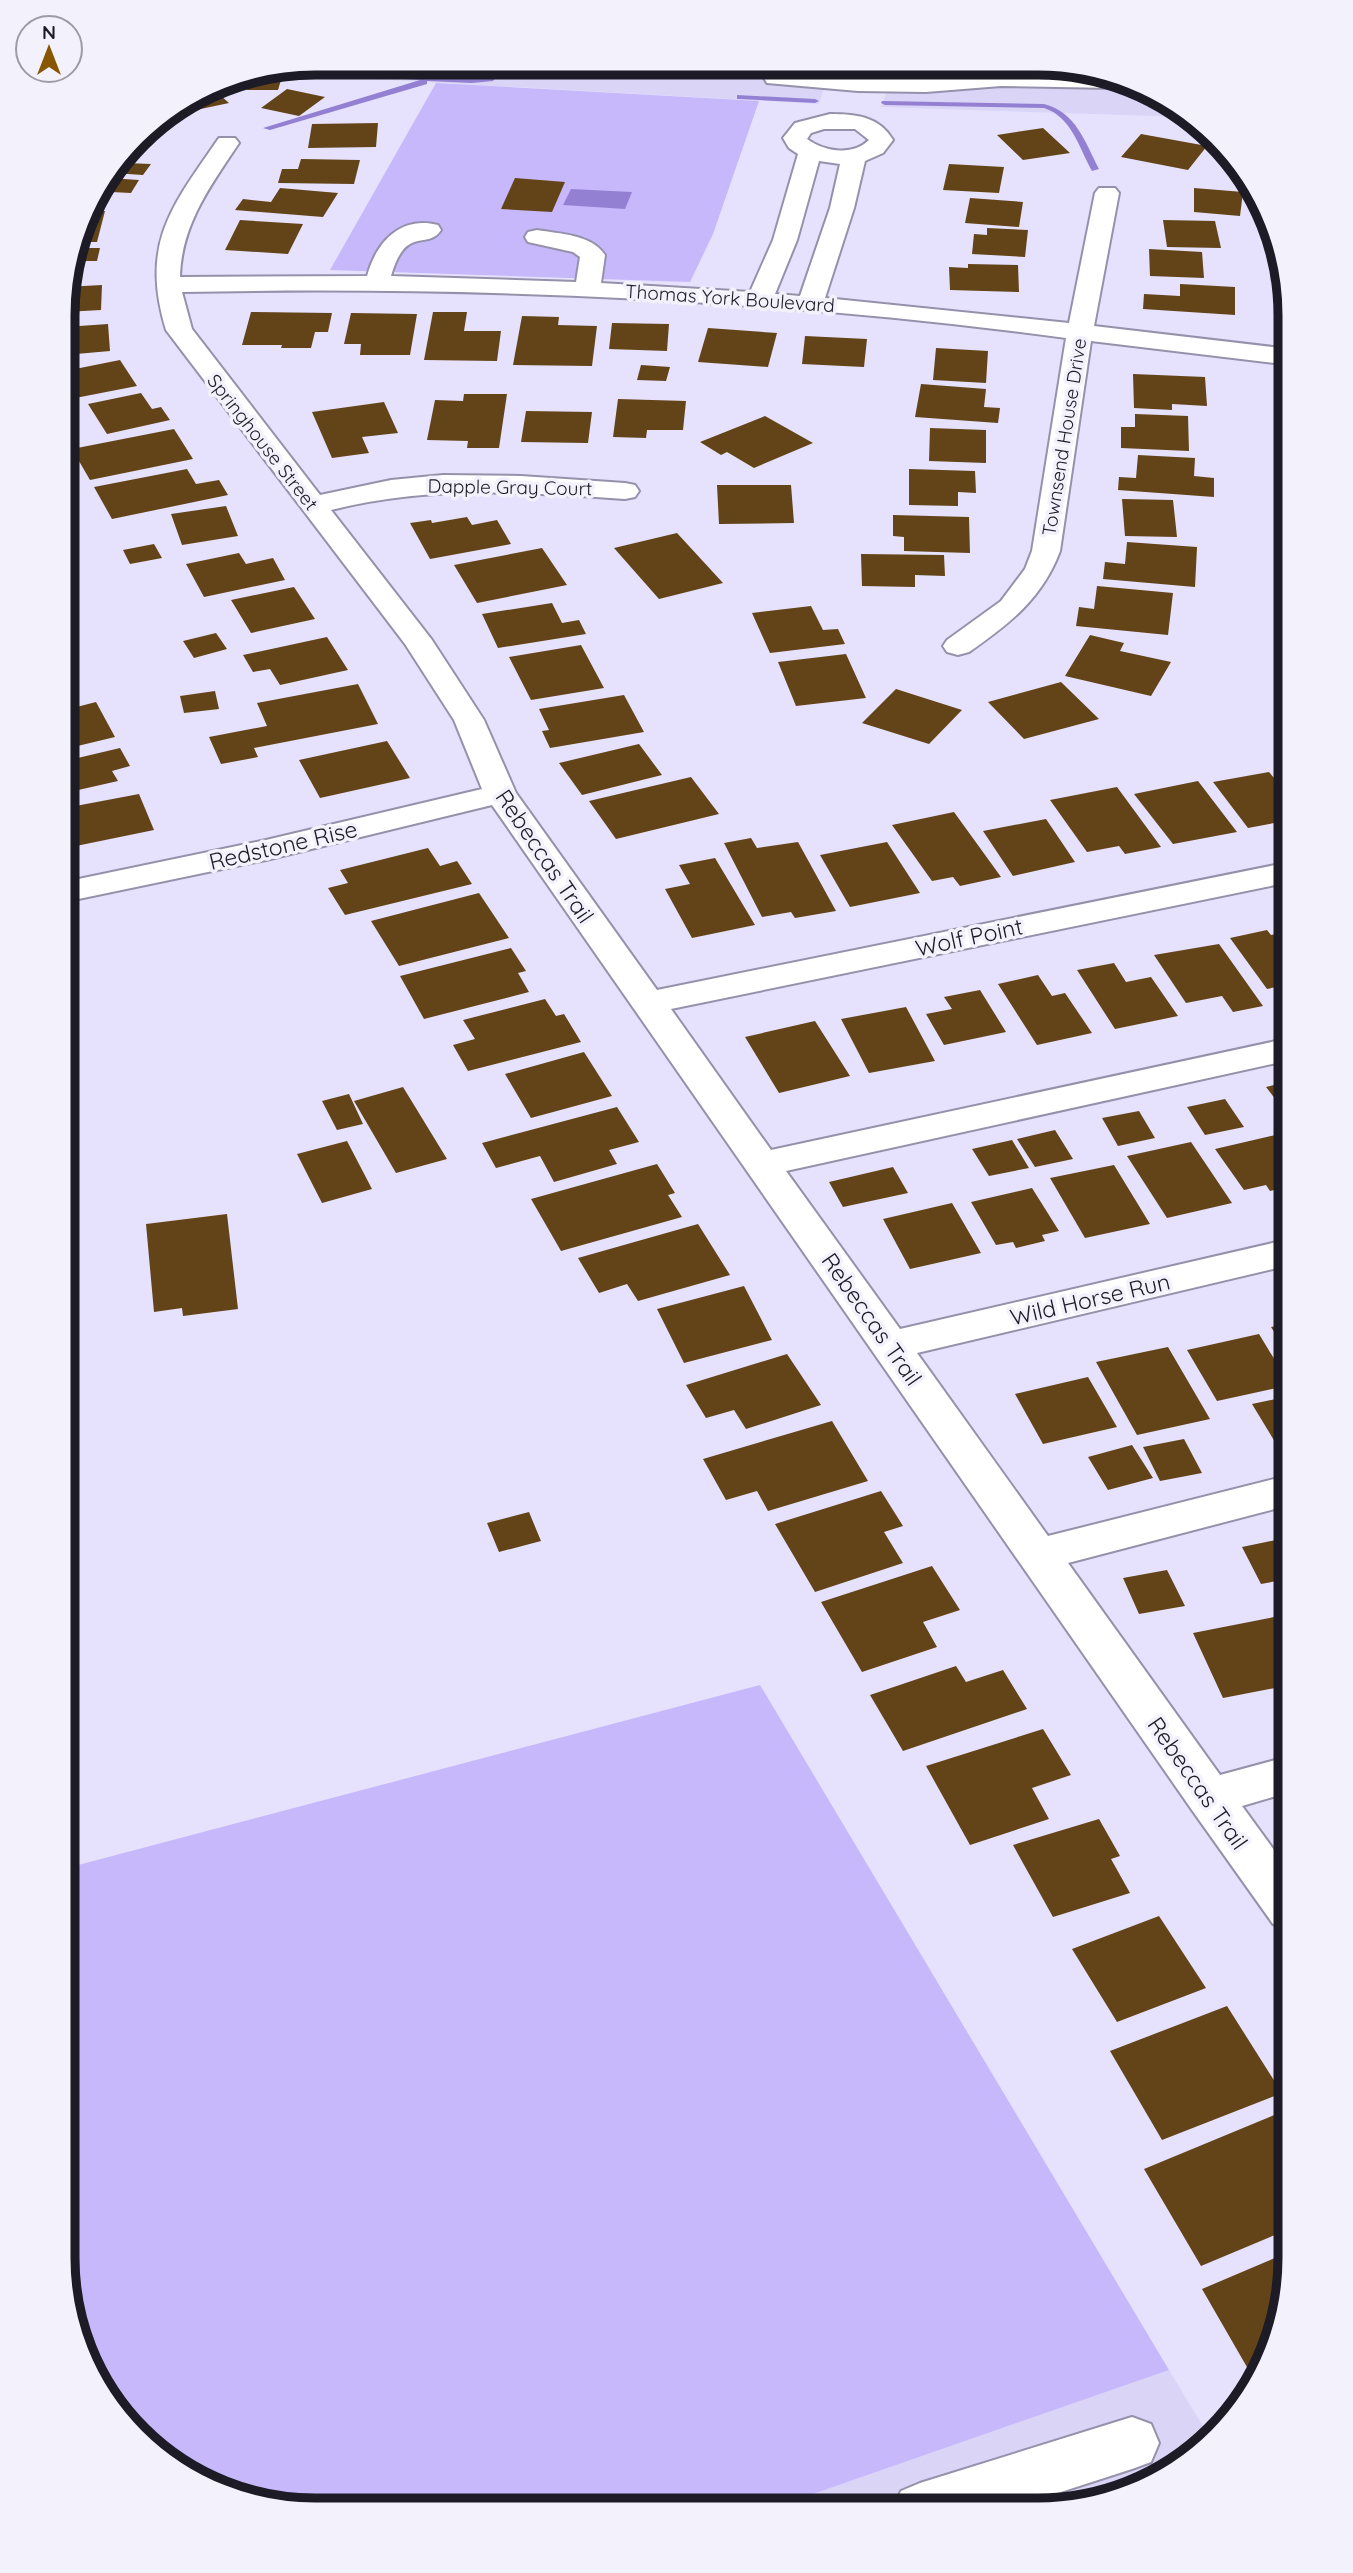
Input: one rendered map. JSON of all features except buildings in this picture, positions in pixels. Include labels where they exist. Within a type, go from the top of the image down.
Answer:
[{"type":"street","points":[[776,75],[775,78],[861,75],[926,85],[1001,79],[1086,81]]},
{"type":"street","points":[[846,122],[861,75]]},
{"type":"street","points":[[822,122],[846,122],[868,127],[880,135],[881,140],[874,150],[855,156],[831,157],[810,152],[797,143],[797,133],[822,122]]},
{"type":"street","name":"Springhouse Street","points":[[227,143],[175,227],[167,252],[168,303],[179,330],[417,640],[469,720]]},
{"type":"street","points":[[760,299],[785,240],[810,152]]},
{"type":"street","points":[[810,303],[842,208],[855,156]]},
{"type":"street","name":"Townsend House Drive","points":[[958,646],[1019,602],[1040,571],[1046,551],[1080,331],[1107,192]]},
{"type":"street","points":[[793,205],[842,208]]},
{"type":"street","points":[[377,283],[384,256],[392,242],[407,233],[429,230]]},
{"type":"street","points":[[537,237],[581,246],[593,255],[587,289]]},
{"type":"street","name":"Thomas York Boulevard","points":[[167,285],[377,283],[587,289],[760,299],[1080,331],[1278,356]]},
{"type":"street","name":"Dapple Gray Court","points":[[313,506],[385,489],[445,483],[625,491]]},
{"type":"street","name":"Rebeccas Trail","points":[[469,720],[500,794],[1277,1892]]},
{"type":"street","name":"Redstone Rise","points":[[75,890],[266,850],[500,794]]},
{"type":"street","name":"Wolf Point","points":[[648,1003],[1278,875]]},
{"type":"street","points":[[762,1164],[1278,1052]]},
{"type":"street","name":"Wild Horse Run","points":[[891,1345],[1278,1255]]},
{"type":"street","points":[[1037,1555],[1277,1493]]},
{"type":"street","points":[[1208,1797],[1277,1778]]},
{"type":"street","points":[[958,2498],[1132,2443]]},
{"type":"shaded area","points":[[310,75],[828,75],[819,104]]},
{"type":"shaded area","points":[[893,75],[1037,75],[1084,80],[1115,88],[1144,100],[1172,117],[881,107]]},
{"type":"shaded area","points":[[436,83],[759,101],[713,234],[690,282],[330,270]]},
{"type":"shaded area","points":[[571,189],[632,192],[625,209],[563,205]]},
{"type":"shaded area","points":[[760,1685],[1169,2370],[802,2498],[316,2498],[284,2496],[254,2490],[195,2466],[169,2448],[146,2427],[125,2404],[107,2378],[88,2335],[77,2289],[75,1866]]},
{"type":"shaded area","points":[[1169,2370],[1205,2429],[1184,2448],[1144,2473],[1099,2490],[1069,2496],[802,2498]]},
{"type":"waterway","points":[[367,75],[472,81],[490,79],[494,75]]},
{"type":"waterway","points":[[267,128],[424,82]]},
{"type":"waterway","points":[[740,97],[815,101]]},
{"type":"waterway","points":[[885,103],[1044,106],[1054,109],[1076,130],[1095,169]]}]
